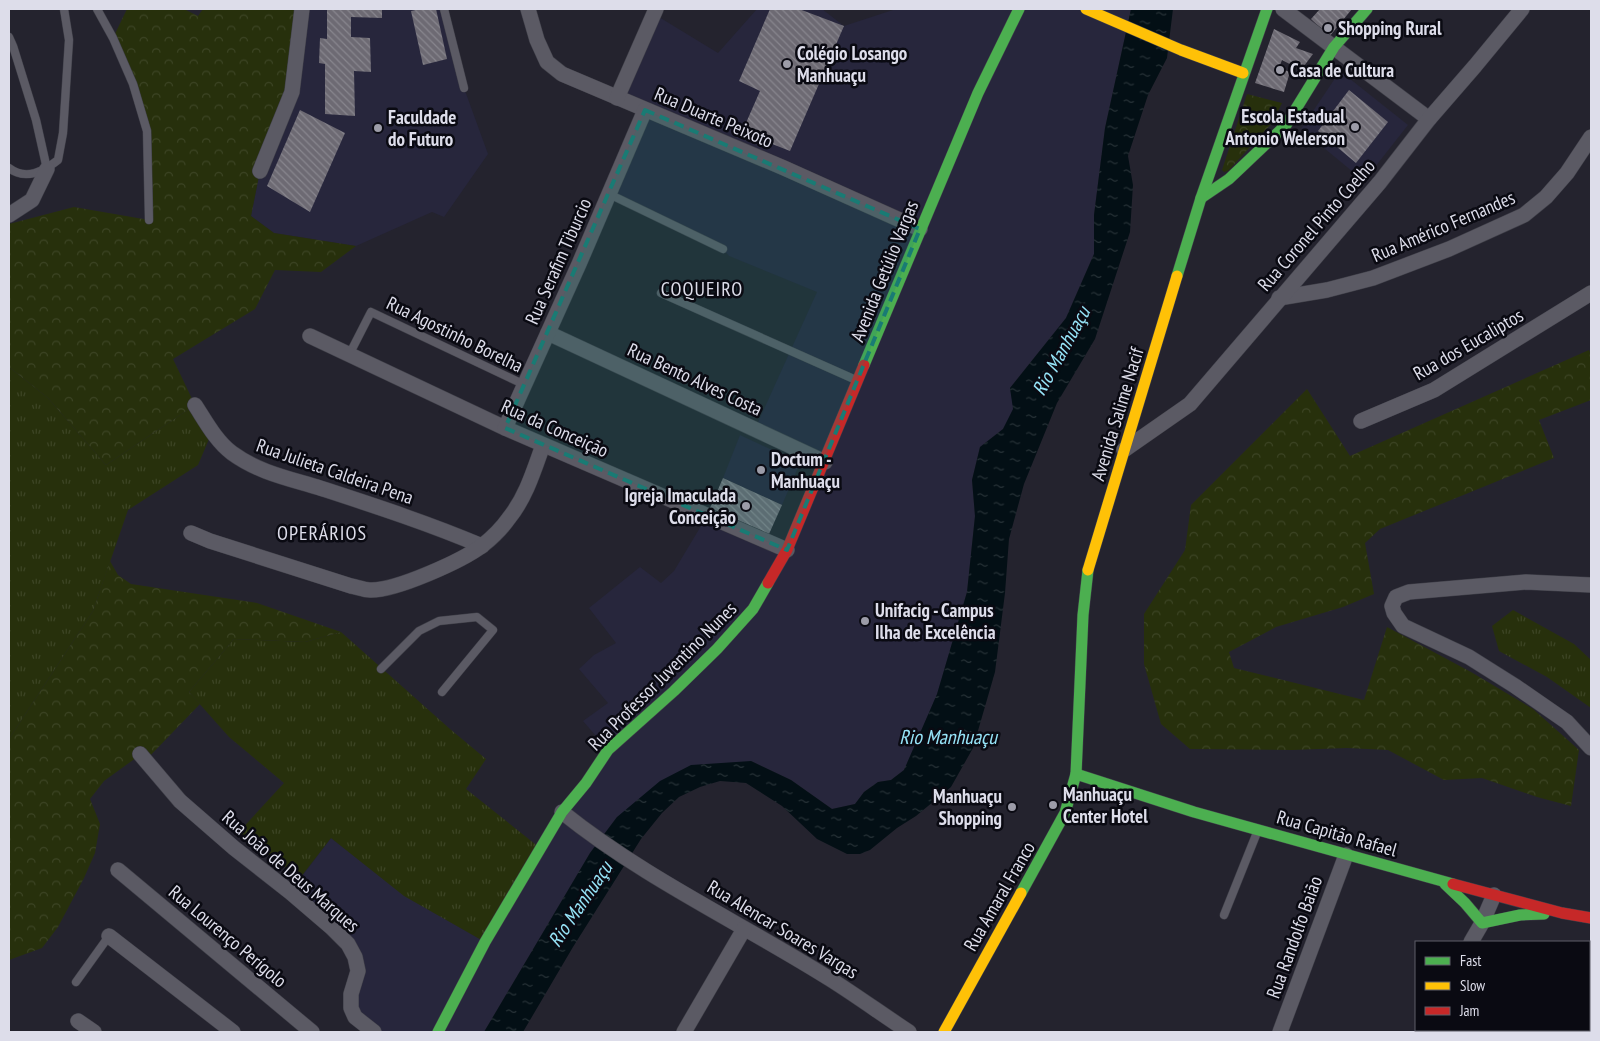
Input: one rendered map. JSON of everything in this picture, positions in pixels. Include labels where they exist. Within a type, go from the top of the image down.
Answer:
[{"type":"street","points":[[260,171],[292,92],[302,9]]},
{"type":"street","name":"Rua Duarte Peixoto","points":[[528,9],[537,40],[547,62],[562,74],[784,168],[920,229]]},
{"type":"street","points":[[617,98],[656,9]]},
{"type":"street","name":"Avenida Getúlio Vargas","points":[[787,550],[978,93],[1019,9]]},
{"type":"street","points":[[1086,9],[1181,50],[1243,73]]},
{"type":"street","name":"Avenida Salime Nacif","points":[[1076,774],[1082,635],[1088,571],[1200,198],[1267,9]]},
{"type":"street","points":[[1283,9],[1429,119]]},
{"type":"street","points":[[1200,198],[1229,179],[1286,125],[1334,47],[1367,9]]},
{"type":"street","name":"Rua Coronel Pinto Coelho","points":[[1124,450],[1190,404],[1368,196],[1429,119],[1476,66],[1522,9]]},
{"type":"street","name":"Rua Serafim Tiburcio","points":[[505,428],[645,110]]},
{"type":"street","name":"Rua Américo Fernandes","points":[[1279,298],[1327,290],[1373,278],[1449,250],[1524,215],[1546,197],[1591,137]]},
{"type":"street","points":[[9,215],[32,200],[46,169]]},
{"type":"street","name":"Rua dos Eucaliptos","points":[[1361,421],[1434,390],[1591,294]]},
{"type":"street","name":"Rua Bento Alves Costa","points":[[548,333],[825,462]]},
{"type":"street","name":"Rua da Conceição","points":[[310,336],[505,428],[787,550]]},
{"type":"street","name":"Rua Julieta Caldeira Pena","points":[[195,405],[212,432],[231,453],[256,468],[437,527],[482,546]]},
{"type":"street","points":[[191,532],[210,541],[370,590],[411,580],[455,561],[482,546],[499,531],[518,505],[530,481],[543,445]]},
{"type":"street","name":"Rua Professor Juventino Nunes","points":[[438,1032],[461,985],[562,812],[586,783],[608,750],[674,691],[717,649],[753,609],[787,550]]},
{"type":"street","points":[[1591,585],[1526,582],[1408,592],[1396,597],[1392,606],[1394,613],[1403,626],[1468,657],[1515,686],[1566,722],[1591,748]]},
{"type":"street","name":"Rua João de Deus Marques","points":[[140,754],[180,801],[290,892],[348,944],[355,957],[358,971],[351,994],[351,1008],[355,1017],[374,1032]]},
{"type":"street","name":"Rua Capitão Rafael","points":[[1076,774],[1194,812],[1346,855],[1562,913],[1591,918]]},
{"type":"street","name":"Rua Amaral Franco","points":[[944,1032],[1065,814],[1076,774]]},
{"type":"street","name":"Rua Alencar Soares Vargas","points":[[562,812],[592,836],[830,979],[909,1032]]},
{"type":"street","name":"Rua Randolfo Baião","points":[[1280,1032],[1346,855]]},
{"type":"street","name":"Rua Lourenço Perígolo","points":[[118,870],[312,1032]]},
{"type":"street","points":[[1443,882],[1482,923]]},
{"type":"street","points":[[1476,940],[1494,895]]},
{"type":"street","points":[[1482,923],[1520,915],[1562,913]]},
{"type":"street","points":[[684,1032],[744,929]]},
{"type":"street","points":[[109,936],[233,1032]]},
{"type":"street","points":[[78,1021],[94,1032]]},
{"type":"lane","points":[[9,168],[14,172],[34,175],[58,160],[63,133],[69,40],[64,9]]},
{"type":"lane","points":[[97,9],[113,38],[133,84],[147,132],[149,220]]},
{"type":"lane","points":[[444,9],[464,88]]},
{"type":"lane","points":[[9,37],[36,120],[46,169]]},
{"type":"lane","points":[[609,194],[723,249]]},
{"type":"lane","points":[[661,294],[857,381]]},
{"type":"lane","name":"Rua Agostinho Borelha","points":[[349,355],[371,312],[525,385]]},
{"type":"lane","points":[[381,669],[419,631],[439,620],[477,617],[493,630],[442,692]]},
{"type":"lane","points":[[1224,915],[1259,829]]},
{"type":"lane","points":[[76,982],[109,936]]},
{"type":"highlighted area","points":[[645,110],[920,229],[787,550],[505,428]]},
{"type":"shaded area","name":"Faculdade do Futuro","points":[[302,9],[444,9],[464,88],[488,154],[444,217],[432,212],[356,246],[274,233],[251,216],[260,171]]},
{"type":"shaded area","points":[[757,9],[822,9],[844,26],[896,9],[1131,9],[1105,128],[1094,215],[1094,254],[1066,318],[1010,388],[1014,409],[1003,429],[980,447],[972,480],[975,516],[967,592],[937,695],[904,770],[891,780],[878,782],[864,792],[855,804],[832,809],[791,780],[751,761],[617,817],[590,853],[484,1032],[374,1032],[355,1017],[355,957],[290,892],[331,838],[405,896],[485,942],[608,750],[583,721],[608,703],[579,669],[594,655],[616,643],[589,608],[640,567],[661,583],[674,571],[707,516],[787,550],[825,462],[755,429],[817,292],[729,256],[723,249],[609,194],[645,110],[617,98],[654,14],[718,53]]},
{"type":"shaded area","name":"Escola Estadual Antonio Welerson","points":[[1340,71],[1408,125],[1364,181],[1301,129]]},
{"type":"shaded area","name":"Doctum - Manhuaçu","points":[[740,435],[800,463],[782,505],[723,478]]},
{"type":"green space","points":[[127,9],[184,9],[198,16],[203,9],[302,9],[294,81],[260,171],[251,216],[274,233],[356,246],[321,272],[275,270],[255,309],[173,359],[195,405],[106,465],[48,398],[9,367],[9,224],[74,207],[149,220],[147,131],[113,38]]},
{"type":"green space","points":[[1247,94],[1282,103],[1272,123],[1228,171],[1224,172],[1222,170]]},
{"type":"green space","points":[[1589,350],[1591,355],[1591,400],[1539,420],[1554,458],[1380,529],[1365,543],[1374,594],[1343,607],[1276,627],[1229,652],[1234,668],[1364,700],[1387,627],[1471,672],[1533,709],[1579,750],[1571,806],[1537,797],[1482,778],[1444,780],[1388,750],[1347,748],[1292,750],[1190,749],[1161,724],[1144,664],[1144,614],[1185,550],[1191,505],[1307,389],[1350,456]]},
{"type":"green space","points":[[9,367],[48,398],[106,465],[195,405],[212,432],[198,465],[128,510],[93,611],[9,739]]},
{"type":"green space","points":[[110,561],[118,575],[131,584],[257,603],[341,632],[305,642],[234,639],[189,692],[200,704],[145,761],[140,755],[104,781],[90,799],[100,824],[95,853],[84,878],[58,927],[42,948],[9,960],[9,739],[93,611]]},
{"type":"green space","points":[[1513,610],[1574,644],[1591,660],[1591,708],[1547,677],[1499,651],[1492,626]]},
{"type":"green space","points":[[341,632],[486,759],[466,789],[540,848],[485,942],[404,896],[331,838],[300,878],[238,833],[284,783],[229,737],[189,692],[234,639],[305,642]]},
{"type":"water","name":"Rio Manhuaçu","points":[[1131,9],[1173,9],[1167,58],[1148,95],[1128,156],[1133,185],[1130,232],[1095,339],[1057,403],[1024,484],[1009,539],[1005,593],[995,672],[973,748],[951,787],[870,850],[860,854],[847,854],[817,839],[782,806],[746,783],[720,781],[700,787],[679,797],[662,813],[641,839],[573,947],[523,1032],[484,1032],[590,853],[617,817],[660,781],[691,765],[751,761],[791,780],[832,809],[855,804],[864,792],[878,782],[891,780],[904,770],[937,694],[967,592],[975,516],[972,480],[980,447],[1003,429],[1013,409],[1010,388],[1066,318],[1094,254],[1094,215],[1105,128]]},
{"type":"building","points":[[327,9],[382,9],[382,18],[351,17],[351,37],[370,38],[371,72],[354,71],[355,116],[325,114],[325,64],[319,63],[320,38],[327,39]]},
{"type":"building","points":[[436,9],[447,59],[423,65],[411,11]]},
{"type":"building","name":"Colégio Losango Manhuaçu","points":[[770,9],[799,9],[844,26],[790,151],[742,132],[760,91],[739,81]]},
{"type":"building","name":"Shopping Rural","points":[[1320,9],[1352,9],[1329,37],[1311,19]]},
{"type":"building","points":[[1274,29],[1300,42],[1296,48],[1313,54],[1301,70],[1282,60],[1279,68],[1290,72],[1284,92],[1255,83]]},
{"type":"building","points":[[1349,90],[1388,122],[1356,163],[1318,131]]},
{"type":"building","points":[[300,110],[345,133],[310,212],[267,186]]},
{"type":"building","name":"Igreja Imaculada Conceição","points":[[723,478],[782,505],[769,534],[710,508]]},
{"type":"traffic: fast","points":[[864,365],[978,93],[1019,9]]},
{"type":"traffic: fast","points":[[1177,276],[1201,198],[1267,9]]},
{"type":"traffic: fast","points":[[1201,198],[1229,179],[1286,125],[1334,47],[1367,9]]},
{"type":"traffic: fast","points":[[1021,893],[1065,813],[1076,774],[1083,615],[1088,570]]},
{"type":"traffic: fast","points":[[438,1032],[485,942],[562,812],[586,783],[608,750],[674,691],[717,649],[753,609],[768,583]]},
{"type":"traffic: fast","points":[[1076,774],[1194,812],[1453,884]]},
{"type":"traffic: fast","points":[[1445,884],[1482,923],[1520,915],[1544,914]]},
{"type":"traffic: slow","points":[[1086,9],[1181,50],[1243,73]]},
{"type":"traffic: slow","points":[[1088,570],[1177,276]]},
{"type":"traffic: slow","points":[[944,1032],[1021,893]]},
{"type":"traffic: jam","points":[[768,583],[787,550],[864,365]]},
{"type":"traffic: jam","points":[[1453,884],[1562,913],[1591,918]]},
{"type":"place","name":"Shopping Rural","points":[[1328,28]]},
{"type":"place","name":"Colégio Losango Manhuaçu","points":[[787,64]]},
{"type":"place","name":"Casa de Cultura","points":[[1280,70]]},
{"type":"place","name":"Escola Estadual Antonio Welerson","points":[[1355,127]]},
{"type":"place","name":"Faculdade do Futuro","points":[[378,128]]},
{"type":"place","name":"Doctum - Manhuaçu","points":[[761,470]]},
{"type":"place","name":"Igreja Imaculada Conceição","points":[[746,506]]},
{"type":"place","name":"Unifacig - Campus Ilha de Excelência","points":[[865,621]]},
{"type":"place","name":"Manhuaçu Center Hotel","points":[[1053,805]]},
{"type":"place","name":"Manhuaçu Shopping","points":[[1012,807]]},
{"type":"district","name":"COQUEIRO","points":[[702,289]]},
{"type":"district","name":"OPERÁRIOS","points":[[322,533]]}]
